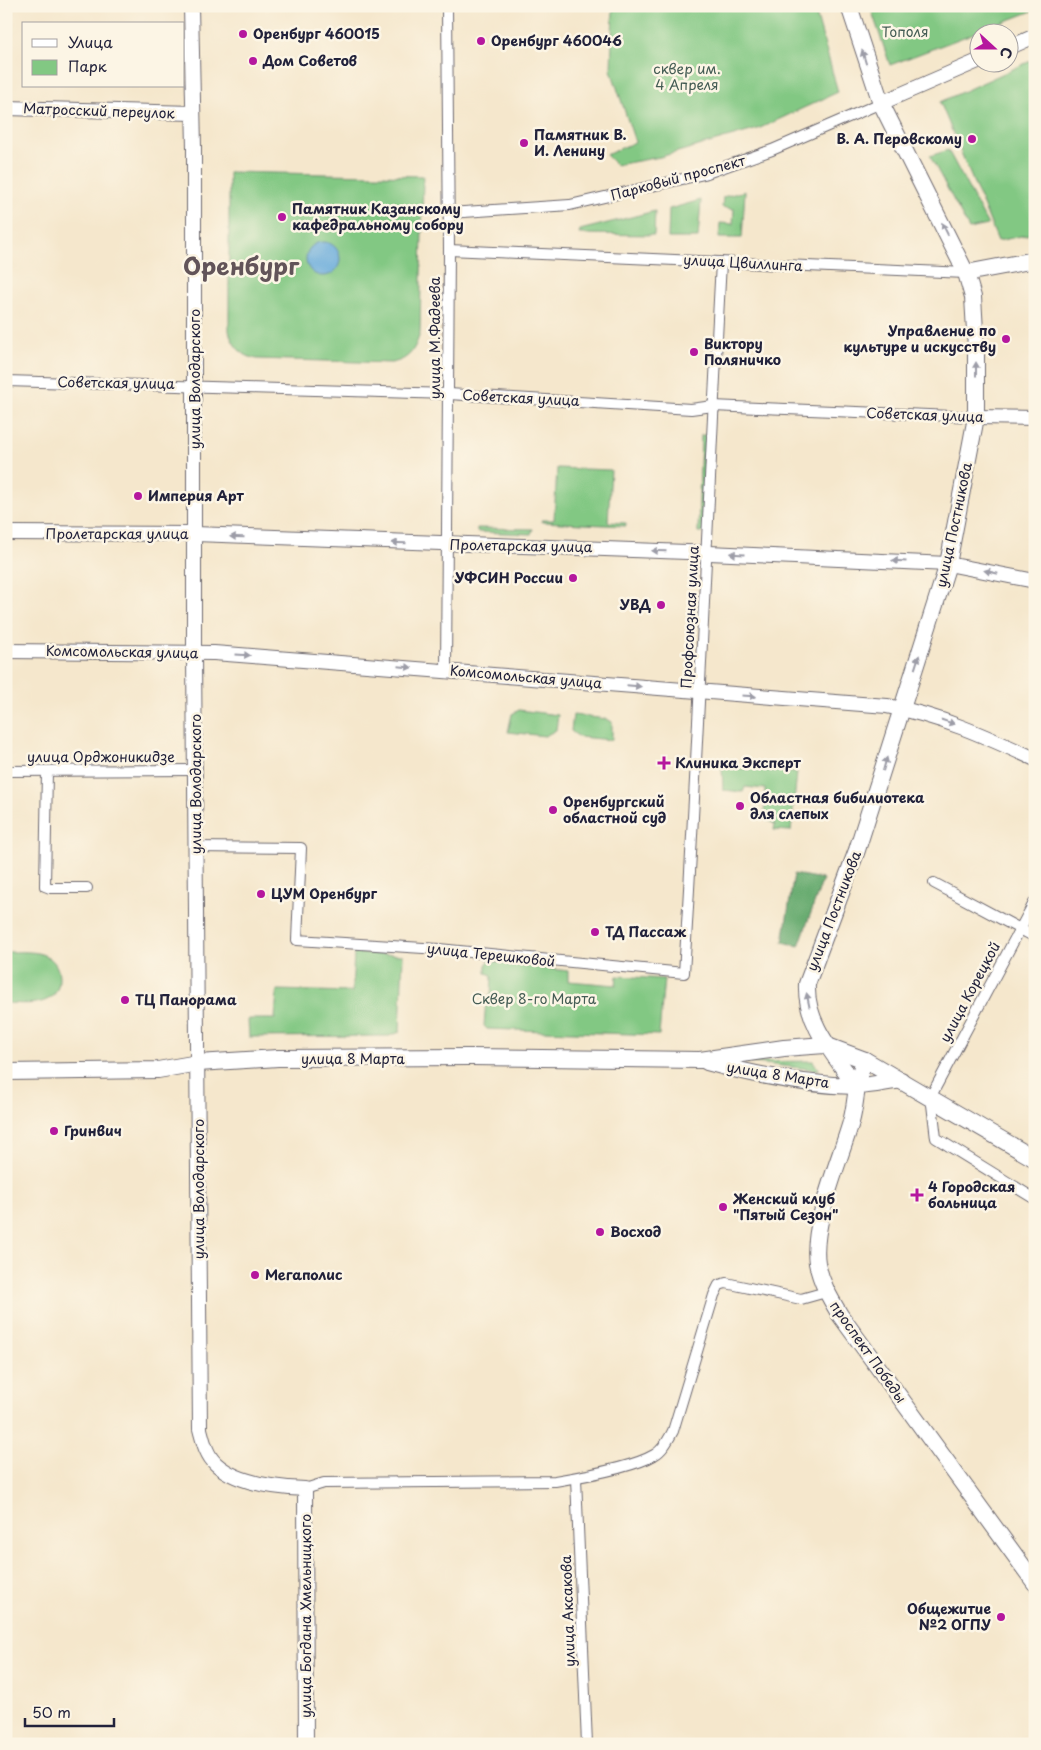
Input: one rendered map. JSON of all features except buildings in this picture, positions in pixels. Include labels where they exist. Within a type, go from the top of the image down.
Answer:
[{"type":"main road","name":"улица Володарского","points":[[191,6],[195,385],[194,653],[200,1428],[205,1448],[215,1463],[231,1474],[284,1489],[305,1489]]},
{"type":"main road","name":"улица Постникова","points":[[825,1045],[806,996],[807,984],[857,850],[948,564],[976,417],[976,348],[973,297],[966,273],[881,103],[849,6]]},
{"type":"main road","points":[[1018,44],[1035,36]]},
{"type":"main road","name":"Парковый проспект","points":[[881,103],[968,65]]},
{"type":"main road","name":"Матросский переулок","points":[[6,108],[193,113]]},
{"type":"main road","name":"улица Цвиллинга","points":[[966,273],[1035,260]]},
{"type":"main road","name":"Советская улица","points":[[976,417],[1035,418]]},
{"type":"main road","name":"Пролетарская улица","points":[[6,533],[195,534],[948,564],[1035,581]]},
{"type":"main road","name":"Комсомольская улица","points":[[6,651],[194,653],[446,671],[901,708],[974,731],[1035,760]]},
{"type":"main road","points":[[825,1045],[865,1060],[931,1096],[1035,1159]]},
{"type":"main road","points":[[825,1045],[856,1086],[901,1080]]},
{"type":"main road","name":"улица 8 Марта","points":[[6,1072],[158,1070],[198,1063],[278,1058],[470,1057],[700,1060],[784,1048],[825,1045]]},
{"type":"main road","name":"улица 8 Марта","points":[[700,1060],[738,1071],[765,1076],[856,1086]]},
{"type":"main road","name":"проспект Победы","points":[[865,1060],[859,1071],[852,1120],[816,1242],[817,1263],[826,1292],[840,1315],[1035,1583]]},
{"type":"main road","name":"улица Богдана Хмельницкого","points":[[305,1489],[306,1744]]},
{"type":"street","name":"улица М.Фадеева","points":[[446,671],[449,394],[447,6]]},
{"type":"street","name":"Парковый проспект","points":[[449,213],[570,205],[704,174],[737,164],[881,103]]},
{"type":"street","name":"улица Цвиллинга","points":[[449,250],[966,273]]},
{"type":"street","name":"Профсоюзная улица","points":[[684,973],[701,692],[721,263]]},
{"type":"street","name":"Советская улица","points":[[6,381],[195,385],[449,394],[691,408],[713,406],[976,417]]},
{"type":"street","points":[[47,770],[45,886],[50,888],[86,888]]},
{"type":"street","name":"улица Орджоникидзе","points":[[6,771],[196,770]]},
{"type":"street","name":"улица Терешковой","points":[[196,846],[301,848],[297,940],[439,950],[684,973]]},
{"type":"street","points":[[934,883],[1035,937]]},
{"type":"street","name":"улица Корецкой","points":[[931,1096],[1035,901]]},
{"type":"street","points":[[931,1096],[936,1138],[1035,1199]]},
{"type":"street","points":[[305,1489],[324,1483],[555,1481],[576,1478],[647,1459],[655,1455],[665,1445],[673,1431],[714,1295],[720,1285],[726,1283],[801,1299],[826,1292]]},
{"type":"street","name":"улица Аксакова","points":[[576,1478],[587,1744]]},
{"type":"green space","name":"сквер им. 4 Апреля","points":[[613,6],[814,6],[838,92],[758,129],[660,157],[616,165],[606,155],[635,142],[611,70]]},
{"type":"green space","name":"Тополя","points":[[870,6],[1035,6],[1035,10],[1003,22],[968,22],[968,35],[890,65]]},
{"type":"green space","points":[[1035,59],[1035,233],[998,241],[940,102],[1006,72],[1018,72],[1018,67]]},
{"type":"green space","points":[[948,150],[988,225],[969,229],[930,156]]},
{"type":"green space","points":[[229,172],[423,176],[420,333],[416,344],[407,357],[391,363],[257,359],[251,358],[239,350],[229,331]]},
{"type":"green space","points":[[745,191],[742,238],[719,238],[720,223],[733,224],[734,209],[722,207],[723,197]]},
{"type":"green space","points":[[701,200],[698,238],[668,238],[669,209]]},
{"type":"green space","points":[[655,211],[654,235],[579,234],[580,230]]},
{"type":"green space","points":[[701,435],[708,435],[705,532],[698,532]]},
{"type":"green space","points":[[557,468],[611,470],[608,522],[626,523],[626,526],[542,522],[542,520],[554,520]]},
{"type":"green space","points":[[477,528],[533,529],[531,534],[477,532]]},
{"type":"green space","points":[[519,710],[558,715],[556,730],[545,736],[508,732],[512,714]]},
{"type":"green space","points":[[573,715],[607,719],[612,722],[612,740],[579,737],[571,731]]},
{"type":"green space","points":[[722,767],[797,773],[791,831],[774,830],[775,824],[764,819],[765,789],[745,787],[743,792],[723,790]]},
{"type":"green space","points":[[794,874],[823,879],[799,946],[783,942]]},
{"type":"green space","points":[[6,952],[33,952],[44,955],[53,961],[59,974],[58,987],[54,994],[41,1002],[24,1004],[6,1003]]},
{"type":"green space","points":[[354,953],[403,955],[400,1032],[389,1036],[249,1037],[248,1019],[275,1019],[277,990],[352,992]]},
{"type":"green space","name":"Сквер 8-го Марта","points":[[489,961],[568,971],[568,981],[616,985],[617,976],[664,979],[659,1035],[487,1029],[484,1026],[486,998],[491,995],[492,975],[486,973],[486,965]]},
{"type":"green space","points":[[813,1061],[819,1070],[745,1062]]},
{"type":"water","points":[[323,242],[330,243],[335,247],[339,252],[339,266],[335,271],[330,275],[323,276],[316,275],[311,271],[307,266],[306,259],[307,252],[311,247],[316,243]]},
{"type":"place","name":"Оренбург 460015","points":[[243,34]]},
{"type":"place","name":"Оренбург 460046","points":[[481,41]]},
{"type":"place","name":"Дом Советов","points":[[253,61]]},
{"type":"place","name":"В. А. Перовскому","points":[[972,139]]},
{"type":"place","name":"Памятник В. И. Ленину","points":[[524,143]]},
{"type":"place","name":"Памятник Казанскому кафедральному собору","points":[[282,217]]},
{"type":"place","name":"Управление по культуре и искусству","points":[[1006,339]]},
{"type":"place","name":"Виктору Поляничко","points":[[694,352]]},
{"type":"place","name":"Империя Арт","points":[[138,496]]},
{"type":"place","name":"УФСИН России","points":[[573,578]]},
{"type":"place","name":"УВД","points":[[661,605]]},
{"type":"place","name":"Клиника Эксперт","points":[[664,763]]},
{"type":"place","name":"Областная бибилиотека для слепых","points":[[740,806]]},
{"type":"place","name":"Оренбургский областной суд","points":[[553,810]]},
{"type":"place","name":"ЦУМ Оренбург","points":[[261,894]]},
{"type":"place","name":"ТД Пассаж","points":[[595,932]]},
{"type":"place","name":"ТЦ Панорама","points":[[125,1000]]},
{"type":"place","name":"Гринвич","points":[[54,1131]]},
{"type":"place","name":"4 Городская больница","points":[[917,1195]]},
{"type":"place","name":"Женский клуб \"Пятый Сезон\"","points":[[723,1207]]},
{"type":"place","name":"Восход","points":[[600,1232]]},
{"type":"place","name":"Мегаполис","points":[[255,1275]]},
{"type":"place","name":"Общежитие №2 ОГПУ","points":[[1001,1617]]},
{"type":"district","name":"Оренбург","points":[[241,267]]}]
